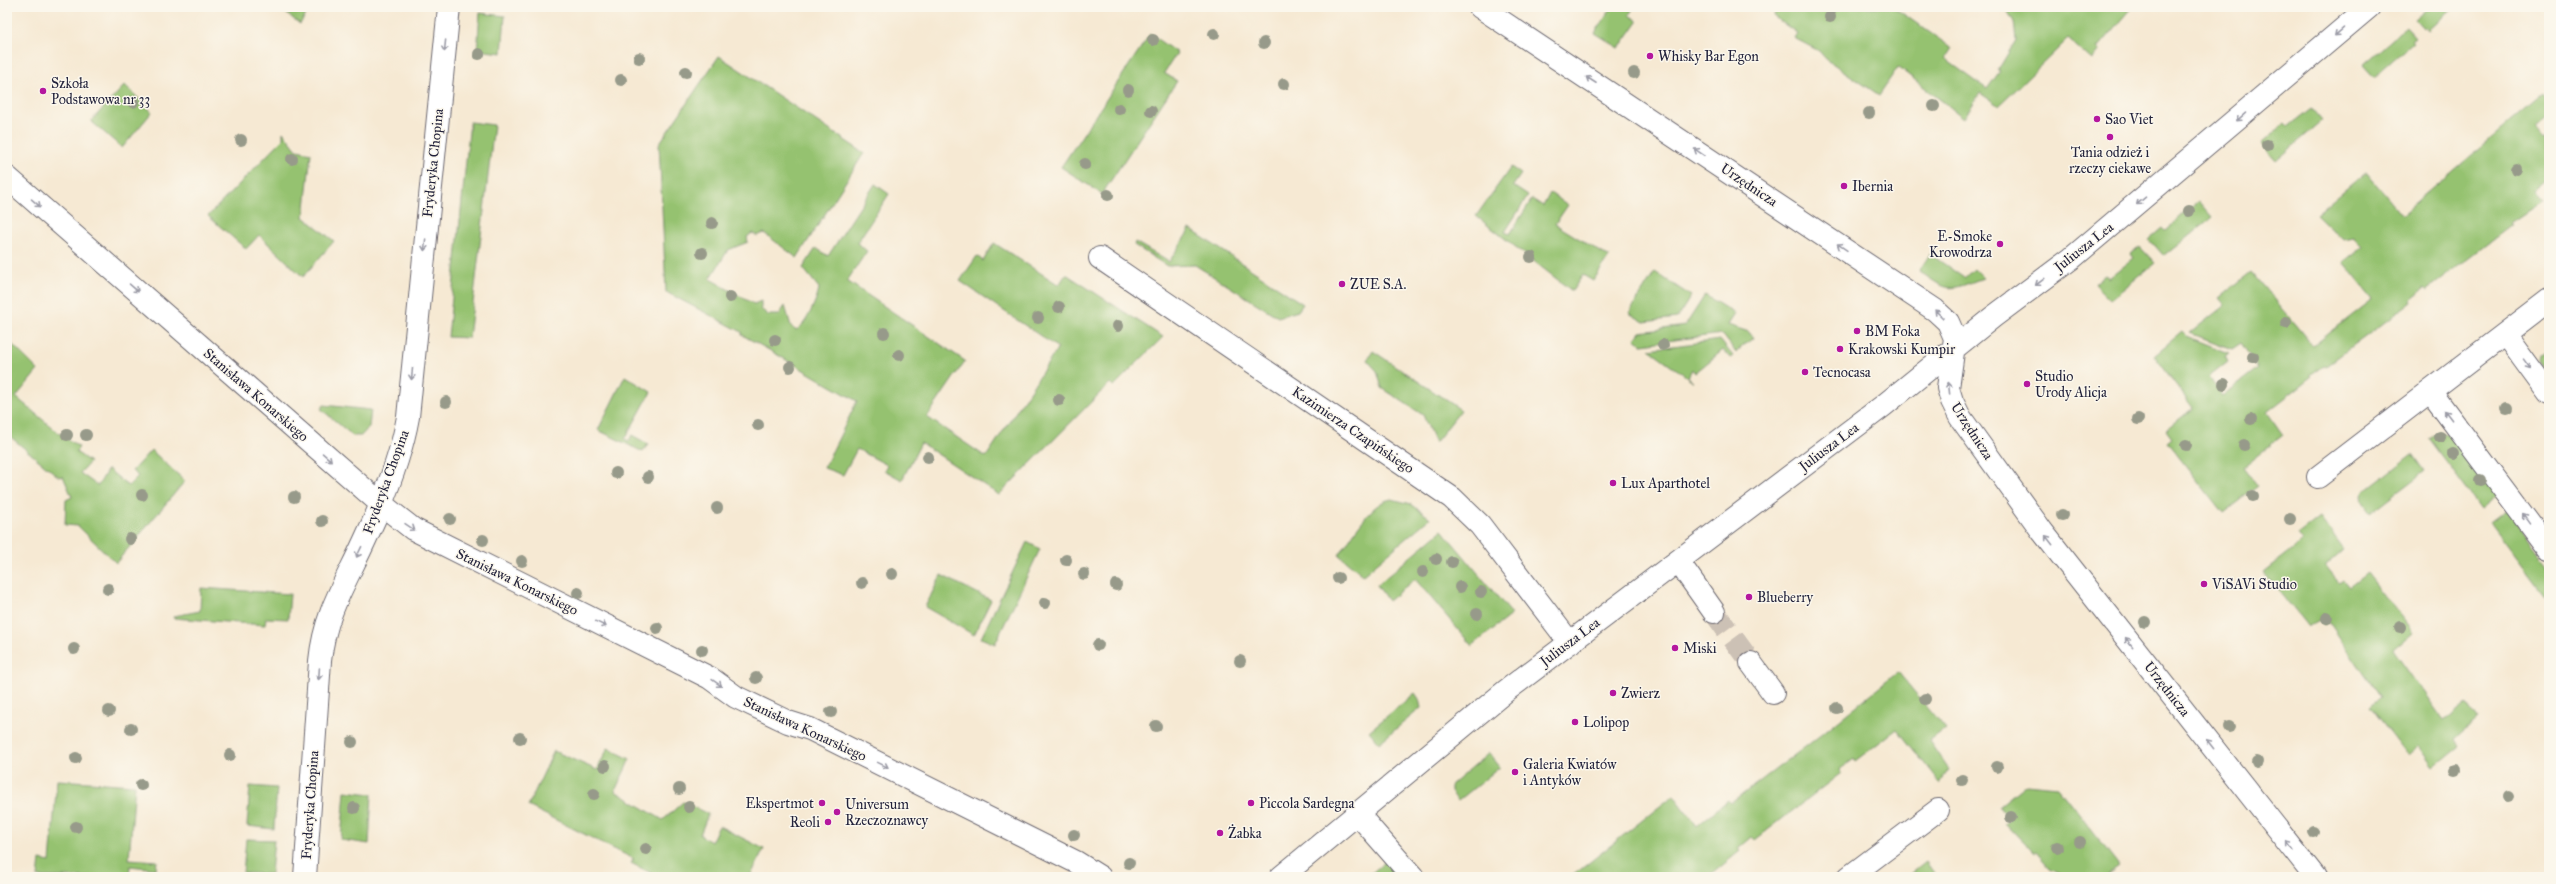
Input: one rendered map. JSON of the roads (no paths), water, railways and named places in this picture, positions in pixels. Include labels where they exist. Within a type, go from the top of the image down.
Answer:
[{"type":"street","name":"Fryderyka Chopina","points":[[305,877],[323,638],[333,606],[365,541],[380,503],[403,440],[408,417],[449,7]]},
{"type":"street","name":"Urzędnicza","points":[[1480,7],[1917,296],[1948,322],[1953,331],[1955,348],[1951,360],[1948,388],[1952,402],[1960,418],[2042,531],[2314,877]]},
{"type":"street","name":"Juliusza Lea","points":[[1280,877],[1470,719],[1883,406],[1955,348],[2072,258],[2369,7]]},
{"type":"street","name":"Stanisława Konarskiego","points":[[7,177],[404,523],[427,537],[710,678],[736,697],[788,722],[810,729],[914,780],[1076,862],[1100,877]]},
{"type":"street","name":"Kazimierza Czapińskiego","points":[[1100,258],[1452,498],[1480,525],[1570,642]]},
{"type":"street","points":[[2318,477],[2549,300]]},
{"type":"street","points":[[2505,334],[2549,394]]},
{"type":"street","points":[[2430,391],[2549,550]]},
{"type":"street","points":[[1678,561],[1714,612]]},
{"type":"street","points":[[1751,663],[1773,693]]},
{"type":"street","points":[[1849,877],[1938,810]]},
{"type":"street","points":[[1357,813],[1413,877]]},
{"type":"tunnel","points":[[1714,612],[1751,663]]},
{"type":"place","name":"Whisky Bar Egon","points":[[1650,56]]},
{"type":"place","name":"Szkoła Podstawowa nr 33","points":[[43,91]]},
{"type":"place","name":"Sao Viet","points":[[2097,119]]},
{"type":"place","name":"Tania odzież i rzeczy ciekawe","points":[[2110,137]]},
{"type":"place","name":"Ibernia","points":[[1844,186]]},
{"type":"place","name":"E-Smoke Krowodrza","points":[[2000,244]]},
{"type":"place","name":"ZUE S.A.","points":[[1342,284]]},
{"type":"place","name":"BM Foka","points":[[1857,331]]},
{"type":"place","name":"Krakowski Kumpir","points":[[1840,349]]},
{"type":"place","name":"Tecnocasa","points":[[1805,372]]},
{"type":"place","name":"Studio Urody Alicja","points":[[2027,384]]},
{"type":"place","name":"Lux Aparthotel","points":[[1613,483]]},
{"type":"place","name":"ViSAVi Studio","points":[[2204,584]]},
{"type":"place","name":"Blueberry","points":[[1749,597]]},
{"type":"place","name":"Miski","points":[[1675,648]]},
{"type":"place","name":"Zwierz","points":[[1613,693]]},
{"type":"place","name":"Lolipop","points":[[1575,722]]},
{"type":"place","name":"Galeria Kwiatów i Antyków","points":[[1515,772]]},
{"type":"place","name":"Ekspertmot","points":[[822,803]]},
{"type":"place","name":"Piccola Sardegna","points":[[1251,803]]},
{"type":"place","name":"Universum Rzeczoznawcy","points":[[837,812]]},
{"type":"place","name":"Reoli","points":[[828,822]]},
{"type":"place","name":"Żabka","points":[[1220,833]]}]
